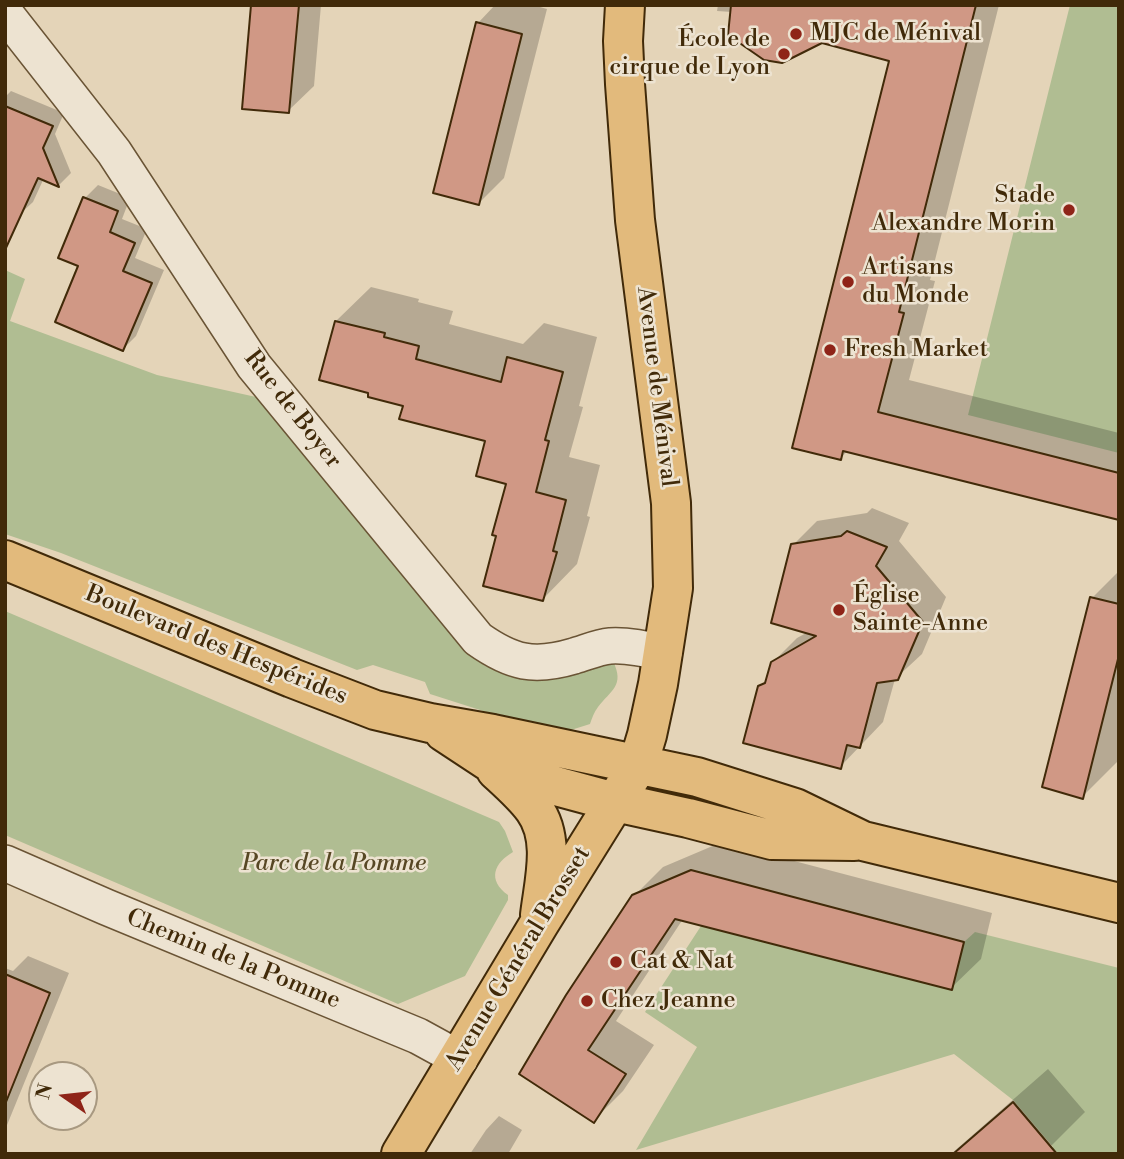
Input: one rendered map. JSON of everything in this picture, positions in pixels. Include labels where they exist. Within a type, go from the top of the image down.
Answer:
[{"type":"main road","name":"Avenue de Ménival","points":[[625,5],[623,41],[635,220],[671,503],[673,588],[664,653],[638,765]]},
{"type":"main road","name":"Boulevard des Hespérides","points":[[5,560],[374,710],[697,777],[795,808],[863,841]]},
{"type":"main road","name":"Boulevard des Hespérides","points":[[430,723],[488,761],[552,785],[615,803],[688,818],[772,840],[863,841]]},
{"type":"main road","points":[[488,761],[534,808],[542,821],[548,850],[539,924]]},
{"type":"main road","name":"Avenue Général Brosset","points":[[401,1154],[638,765]]},
{"type":"main road","points":[[863,841],[1119,903]]},
{"type":"street","name":"Rue de Boyer","points":[[5,13],[114,152],[254,366],[478,639],[500,655],[530,663],[551,663],[608,646],[629,646],[664,653]]},
{"type":"street","name":"Chemin de la Pomme","points":[[5,863],[418,1036],[460,1059]]},
{"type":"green space","name":"Stade Alexandre Morin","points":[[1070,5],[1119,5],[1119,453],[968,415]]},
{"type":"green space","points":[[5,270],[25,279],[10,321],[157,375],[265,399],[485,666],[549,674],[613,661],[618,676],[617,682],[593,715],[590,724],[571,730],[549,732],[430,694],[425,682],[373,665],[357,670],[61,553],[5,534]]},
{"type":"green space","name":"Parc de la Pomme","points":[[5,611],[499,822],[513,852],[501,861],[495,878],[508,895],[508,900],[465,976],[398,1004],[5,835]]},
{"type":"green space","points":[[701,926],[952,989],[964,942],[975,932],[1119,968],[1119,1154],[1046,1154],[1053,1147],[1013,1100],[954,1054],[636,1150],[697,1047],[645,1012]]},
{"type":"building","points":[[251,5],[299,5],[289,113],[242,109]]},
{"type":"building","points":[[731,5],[976,5],[899,312],[904,313],[878,412],[1119,473],[1119,520],[843,451],[841,460],[792,448],[889,61],[822,43],[782,63],[764,60],[728,35]]},
{"type":"building","points":[[476,22],[522,34],[479,205],[433,193]]},
{"type":"building","points":[[5,106],[53,126],[43,148],[59,187],[38,178],[5,250]]},
{"type":"building","points":[[83,197],[118,211],[110,232],[135,243],[123,271],[152,283],[123,351],[55,322],[78,266],[58,258]]},
{"type":"building","points":[[335,321],[385,333],[384,337],[419,346],[416,359],[501,382],[507,357],[563,372],[545,440],[549,441],[536,492],[566,500],[553,551],[557,552],[543,601],[483,586],[496,536],[492,535],[506,484],[476,476],[485,441],[399,419],[403,406],[319,380]]},
{"type":"building","name":"Église Sainte-Anne","points":[[847,531],[887,547],[876,566],[923,622],[898,680],[877,683],[860,748],[847,745],[841,769],[743,743],[758,686],[765,683],[771,662],[816,636],[771,623],[791,544],[841,536]]},
{"type":"building","points":[[1090,597],[1119,604],[1119,655],[1083,799],[1042,787]]},
{"type":"building","points":[[691,870],[964,942],[952,990],[675,919],[588,1050],[626,1074],[594,1123],[519,1074],[566,995],[632,895]]},
{"type":"building","points":[[5,974],[50,993],[6,1102],[5,1102]]},
{"type":"building","points":[[1013,1102],[1057,1154],[953,1154]]},
{"type":"place","name":"MJC de Ménival","points":[[796,34]]},
{"type":"place","name":"École de cirque de Lyon","points":[[784,54]]},
{"type":"place","name":"Stade Alexandre Morin","points":[[1069,210]]},
{"type":"place","name":"Artisans du Monde","points":[[848,282]]},
{"type":"place","name":"Fresh Market","points":[[830,350]]},
{"type":"place","name":"Église Sainte-Anne","points":[[839,610]]},
{"type":"place","name":"Cat & Nat","points":[[616,962]]},
{"type":"place","name":"Chez Jeanne","points":[[587,1001]]}]
